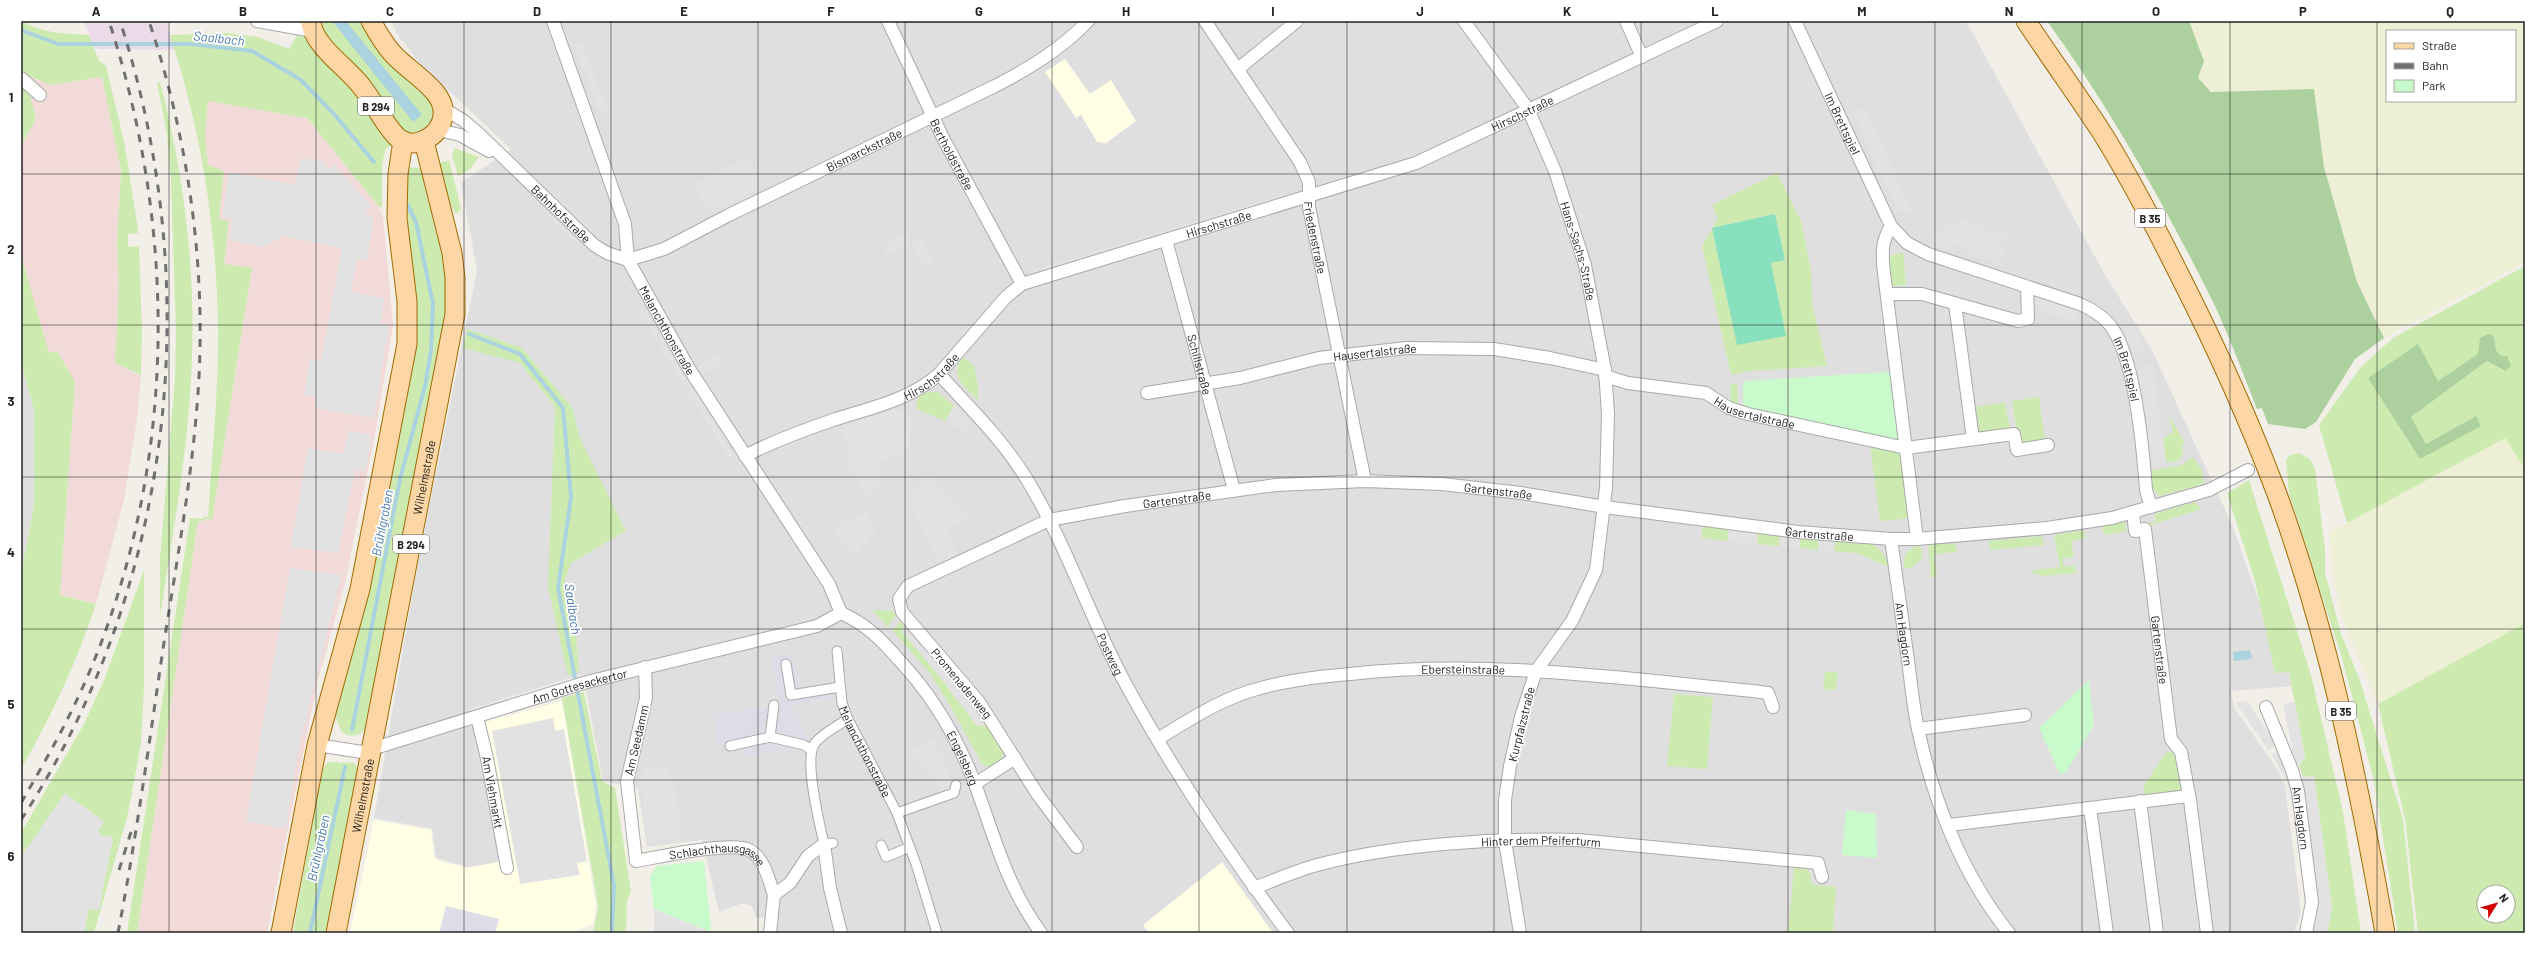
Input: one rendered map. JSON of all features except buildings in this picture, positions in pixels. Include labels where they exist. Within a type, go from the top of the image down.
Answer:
[{"type":"main road","points":[[280,933],[317,745],[360,589],[407,344],[407,301],[397,218],[398,174],[403,141],[412,144],[424,141],[439,130],[443,120],[443,108],[432,90],[392,52],[371,21]]},
{"type":"main road","points":[[381,21],[392,52]]},
{"type":"main road","name":"B 35","points":[[2026,21],[2100,130],[2159,234],[2212,340],[2251,428],[2277,494],[2332,676],[2361,802],[2385,933]]},
{"type":"main road","name":"B 294","points":[[312,26],[320,44],[361,86],[392,131],[403,141]]},
{"type":"main road","name":"Wilhelmstraße","points":[[336,933],[373,749],[455,314],[456,278],[453,260],[424,141]]},
{"type":"street","points":[[257,21],[312,26]]},
{"type":"street","name":"Melanchthonstraße","points":[[553,21],[625,224],[628,260],[670,338],[829,584],[841,613]]},
{"type":"street","name":"Bertholdstraße","points":[[888,21],[933,117],[1022,284]]},
{"type":"street","name":"Bismarckstraße","points":[[628,260],[664,250],[729,215],[933,117],[1029,68],[1064,44],[1088,21]]},
{"type":"street","name":"Friedenstraße","points":[[1205,21],[1300,162],[1309,182],[1309,207],[1365,481]]},
{"type":"street","points":[[1238,69],[1296,21]]},
{"type":"street","name":"Hans-Sachs-Straße","points":[[1464,21],[1528,109],[1546,148],[1578,239],[1592,299],[1605,373],[1609,456],[1605,508]]},
{"type":"street","points":[[1626,21],[1642,56]]},
{"type":"street","name":"Hirschstraße","points":[[745,456],[786,438],[911,394],[939,374],[1006,297],[1022,284],[1416,163],[1717,21]]},
{"type":"street","name":"Im Brettspiel","points":[[1795,21],[1891,226],[1907,243],[1928,254],[2080,304],[2097,312],[2109,324],[2119,340],[2130,370],[2146,490],[2151,507]]},
{"type":"street","points":[[21,78],[40,95]]},
{"type":"street","name":"Bahnhofstraße","points":[[443,108],[464,120],[501,157],[594,244],[607,253],[628,260]]},
{"type":"street","name":"Bahnhofstraße","points":[[439,130],[460,135],[501,157]]},
{"type":"street","points":[[1891,226],[1885,236],[1882,250],[1917,539]]},
{"type":"street","name":"Schillstraße","points":[[1166,240],[1234,490]]},
{"type":"street","points":[[1887,294],[1922,294],[2018,321],[2028,319],[2027,287]]},
{"type":"street","points":[[1955,304],[1973,439]]},
{"type":"street","name":"Hausertalstraße","points":[[1147,393],[1240,378],[1319,358],[1406,348],[1477,348],[1550,358],[1605,373],[1628,383],[1706,393],[1729,408],[1748,414],[1906,448]]},
{"type":"street","name":"Postweg","points":[[939,374],[995,433],[1026,479],[1049,520],[1123,678],[1158,739],[1214,830],[1254,888],[1288,933]]},
{"type":"street","points":[[1906,448],[2014,434],[2017,450],[2048,445]]},
{"type":"street","name":"Gartenstraße","points":[[902,612],[899,599],[908,586],[1049,520],[1234,490],[1276,485],[1365,481],[1482,488],[1605,508],[1798,532],[1891,539],[1917,539],[2053,527],[2133,512],[2209,490],[2248,470]]},
{"type":"street","name":"Kurpfalzstraße","points":[[1520,933],[1505,841],[1505,800],[1510,766],[1520,717],[1536,671],[1572,621],[1586,595],[1599,560],[1605,508]]},
{"type":"street","name":"Gartenstraße","points":[[2133,512],[2135,531],[2145,529],[2171,739],[2181,752],[2188,796]]},
{"type":"street","name":"Am Hagdorn","points":[[1891,539],[1918,729],[1934,788],[1948,825],[1981,892],[2009,933]]},
{"type":"street","name":"Promenadenweg","points":[[902,612],[980,702],[1038,795],[1077,847]]},
{"type":"street","name":"Am Gottesackertor","points":[[317,745],[362,752],[587,682],[817,626],[841,613]]},
{"type":"street","name":"Engelsberg","points":[[841,613],[860,621],[880,638],[912,673],[945,722],[975,784],[1010,880],[1041,933]]},
{"type":"street","name":"Melanchthonstraße","points":[[837,651],[840,687],[848,719],[897,813],[910,847],[937,933]]},
{"type":"street","points":[[786,664],[791,695]]},
{"type":"street","name":"Am Seedamm","points":[[636,861],[627,781],[646,698],[645,667]]},
{"type":"street","name":"Ebersteinstraße","points":[[1158,739],[1223,701],[1275,684],[1302,679],[1420,668],[1536,671],[1760,692],[1768,693],[1773,707]]},
{"type":"street","points":[[782,695],[791,695],[840,687]]},
{"type":"street","points":[[770,737],[772,719],[778,705]]},
{"type":"street","name":"Am Hagdorn","points":[[2266,707],[2292,770],[2300,804],[2312,902],[2306,933]]},
{"type":"street","points":[[1918,729],[2025,715]]},
{"type":"street","name":"Am Viehmarkt","points":[[477,717],[487,758],[507,868]]},
{"type":"street","points":[[841,933],[830,888],[828,844],[811,766],[811,750],[823,736],[848,719]]},
{"type":"street","points":[[730,746],[770,737],[804,745],[811,750]]},
{"type":"street","points":[[975,784],[1015,758]]},
{"type":"street","points":[[897,813],[954,794],[956,785]]},
{"type":"street","points":[[1948,825],[2188,796],[2207,933]]},
{"type":"street","points":[[2140,801],[2157,933]]},
{"type":"street","points":[[2090,808],[2107,933]]},
{"type":"street","name":"Hinter dem Pfeiferturm","points":[[1254,888],[1317,866],[1350,858],[1428,847],[1505,841],[1578,840],[1818,863],[1822,877]]},
{"type":"street","points":[[770,933],[774,895],[790,883],[808,856],[828,844]]},
{"type":"street","points":[[881,845],[886,857],[910,847]]},
{"type":"street","name":"Schlachthausgasse","points":[[636,861],[730,846],[749,850],[760,860],[774,895]]},
{"type":"shaded area","points":[[84,21],[166,21],[175,50],[95,49]]},
{"type":"shaded area","points":[[392,21],[1966,21],[2104,273],[2153,352],[2233,527],[2269,630],[2291,667],[2295,686],[2231,691],[2234,707],[2279,772],[2285,786],[2301,912],[2294,933],[775,933],[776,915],[756,918],[752,906],[743,903],[719,912],[702,840],[647,847],[638,788],[603,781],[583,674],[469,710],[484,764],[500,862],[468,867],[436,858],[432,829],[374,818],[417,568],[477,270],[461,183],[511,149],[422,66],[397,34]]},
{"type":"shaded area","points":[[2189,21],[2525,21],[2525,262],[2384,338],[2357,282],[2324,167],[2314,89],[2211,92],[2198,78],[2204,61]]},
{"type":"shaded area","points":[[574,43],[581,44],[608,108],[599,112]]},
{"type":"shaded area","points":[[1065,59],[1090,94],[1111,80],[1136,121],[1106,143],[1097,142],[1081,115],[1076,118],[1045,72]]},
{"type":"shaded area","points":[[25,74],[50,85],[102,77],[121,170],[117,243],[119,286],[133,373],[141,375],[137,418],[124,500],[96,604],[60,595],[75,382],[49,354],[21,255],[21,146],[36,119]]},
{"type":"shaded area","points":[[208,100],[307,118],[379,207],[383,217],[393,325],[375,435],[345,583],[317,684],[267,933],[137,933],[198,520],[212,519],[252,269],[224,264],[229,221],[219,219],[224,171],[208,165],[205,135]]},
{"type":"shaded area","points":[[1850,106],[1867,112],[1913,214],[1897,210]]},
{"type":"shaded area","points":[[749,157],[763,186],[709,214],[694,184]]},
{"type":"shaded area","points":[[301,158],[326,162],[325,169],[328,170],[334,164],[371,206],[364,213],[374,217],[367,260],[357,258],[351,292],[384,298],[381,323],[389,324],[374,418],[314,408],[316,397],[304,395],[310,359],[321,361],[342,248],[283,236],[263,247],[230,240],[232,219],[222,217],[229,172],[295,185]]},
{"type":"shaded area","points":[[552,193],[595,232],[592,235],[549,196]]},
{"type":"shaded area","points":[[1283,195],[1285,199],[1033,275],[1031,270]]},
{"type":"shaded area","points":[[542,204],[584,243],[581,246],[539,208]]},
{"type":"shaded area","points":[[1968,217],[1972,226],[1982,221],[1989,233],[1998,229],[2001,234],[2005,232],[2007,237],[2000,241],[2006,252],[2001,258],[2002,261],[1997,264],[1995,261],[1991,262],[1988,257],[1984,259],[1982,255],[1978,257],[1976,254],[1971,256],[1969,252],[1965,254],[1959,243],[1943,252],[1939,248],[1931,234]]},
{"type":"shaded area","points":[[906,233],[911,242],[887,255],[882,246]]},
{"type":"shaded area","points":[[920,237],[935,265],[926,270],[911,242]]},
{"type":"shaded area","points":[[2037,296],[2078,310],[2075,322],[2036,310]]},
{"type":"shaded area","points":[[645,313],[735,458],[731,461],[641,315]]},
{"type":"shaded area","points":[[2132,320],[2145,349],[2133,353],[2121,324]]},
{"type":"shaded area","points":[[719,353],[724,361],[703,374],[698,367]]},
{"type":"shaded area","points":[[21,362],[34,410],[34,504],[21,575]]},
{"type":"shaded area","points":[[2153,365],[2166,462],[2152,464],[2138,366]]},
{"type":"shaded area","points":[[954,406],[972,424],[967,432],[945,421]]},
{"type":"shaded area","points":[[894,409],[914,416],[910,446],[898,452],[899,455],[876,463],[883,479],[867,500],[845,459],[851,457],[841,427]]},
{"type":"shaded area","points":[[348,431],[371,435],[366,471],[355,469],[338,553],[291,547],[308,448],[344,454]]},
{"type":"shaded area","points":[[2505,437],[2525,469],[2525,623],[2378,704],[2343,620],[2333,576],[2329,532]]},
{"type":"shaded area","points":[[926,476],[936,482],[934,485],[947,497],[951,496],[970,519],[946,530],[957,554],[938,563],[909,499]]},
{"type":"shaded area","points":[[865,512],[876,531],[852,557],[833,527]]},
{"type":"shaded area","points":[[1728,529],[1758,533],[1757,544],[1728,541]]},
{"type":"shaded area","points":[[1780,535],[1800,538],[1800,548],[1779,546]]},
{"type":"shaded area","points":[[1819,539],[1835,540],[1834,551],[1818,550]]},
{"type":"shaded area","points":[[290,568],[341,575],[297,757],[286,829],[246,821]]},
{"type":"shaded area","points":[[905,621],[955,679],[991,727],[976,725],[936,672],[902,632]]},
{"type":"shaded area","points":[[793,654],[797,687],[834,683],[836,697],[792,704],[794,717],[798,717],[800,726],[808,741],[799,748],[745,756],[744,744],[718,748],[713,714],[779,705],[772,656]]},
{"type":"shaded area","points":[[562,701],[596,906],[593,924],[578,930],[577,933],[350,933],[374,820],[431,830],[434,858],[443,862],[468,868],[512,859],[486,722]]},
{"type":"shaded area","points":[[2247,701],[2276,744],[2268,750],[2236,703]]},
{"type":"shaded area","points":[[2295,702],[2305,757],[2296,766],[2283,704]]},
{"type":"shaded area","points":[[553,718],[555,731],[564,729],[587,861],[577,863],[580,875],[520,884],[492,731]]},
{"type":"shaded area","points":[[931,738],[942,755],[953,789],[942,793],[939,784],[910,753]]},
{"type":"shaded area","points":[[1161,750],[1280,931],[1277,933],[1220,854],[1157,752]]},
{"type":"shaded area","points":[[2276,752],[2288,772],[2297,805],[2292,806],[2287,782],[2272,755]]},
{"type":"shaded area","points":[[646,762],[658,772],[664,766],[672,776],[683,837],[648,843],[640,779]]},
{"type":"shaded area","points":[[2314,776],[2332,908],[2327,933],[2312,933],[2317,916],[2301,778]]},
{"type":"shaded area","points":[[65,793],[104,822],[98,831],[103,836],[113,837],[99,910],[89,908],[84,933],[21,933],[21,857]]},
{"type":"shaded area","points":[[1222,862],[1273,933],[1149,933],[1143,925]]},
{"type":"shaded area","points":[[446,906],[499,919],[495,933],[439,933]]},
{"type":"shaded area","points":[[654,909],[710,932],[710,933],[654,933]]},
{"type":"green space","points":[[21,21],[46,30],[89,35],[99,61],[106,66],[124,141],[138,229],[138,233],[128,234],[128,247],[139,246],[142,330],[141,375],[115,363],[119,286],[117,243],[121,170],[102,77],[50,85],[25,74],[36,119],[21,146]]},
{"type":"green space","points":[[322,21],[363,21],[401,72],[431,104],[433,117],[429,124],[419,131],[411,133],[401,128],[330,41],[323,30]]},
{"type":"green space","points":[[2047,21],[2189,21],[2204,61],[2198,78],[2211,92],[2314,89],[2324,167],[2357,282],[2384,338],[2355,359],[2316,422],[2305,429],[2268,424],[2262,408],[2257,409],[2216,308],[2158,197],[2138,161],[2094,90]]},
{"type":"green space","points":[[227,33],[258,37],[289,49],[297,35],[304,37],[343,74],[392,144],[385,150],[382,166],[382,207],[379,207],[307,118],[208,101],[205,135],[208,165],[224,171],[219,219],[229,221],[224,264],[252,268],[212,520],[205,518],[204,521],[198,521],[137,933],[127,933],[190,518],[203,519],[203,516],[208,517],[216,396],[218,348],[217,287],[210,214],[205,178],[190,106],[170,35]]},
{"type":"green space","points":[[157,82],[160,82],[169,118],[182,191],[187,228],[192,303],[191,378],[186,438],[160,617],[160,558],[175,378],[176,332],[171,181],[167,135]]},
{"type":"green space","points":[[455,148],[479,157],[469,170],[458,176],[452,155]]},
{"type":"green space","points":[[449,160],[461,209],[456,214],[442,190],[434,165]]},
{"type":"green space","points":[[406,167],[422,168],[433,201],[451,291],[366,729],[357,735],[351,736],[342,732],[335,716],[367,598],[399,420],[406,229]]},
{"type":"green space","points":[[1777,173],[1801,221],[1811,270],[1812,303],[1827,366],[1750,371],[1731,375],[1702,246],[1712,229],[1722,274],[1785,260],[1775,214],[1712,228],[1718,219],[1712,205]]},
{"type":"green space","points":[[1775,214],[1785,260],[1771,263],[1786,336],[1737,345],[1712,228]]},
{"type":"green space","points":[[1903,252],[1906,285],[1890,286],[1887,257]]},
{"type":"green space","points":[[21,255],[49,353],[57,351],[75,382],[60,595],[96,604],[89,626],[63,689],[21,769],[21,575],[34,504],[34,410],[21,362]]},
{"type":"green space","points":[[2525,266],[2525,469],[2505,438],[2347,523],[2319,425],[2361,367],[2393,338]],"holes":[[[2494,336],[2496,350],[2500,355],[2507,356],[2510,366],[2504,371],[2487,361],[2411,417],[2426,444],[2476,416],[2420,459],[2368,377],[2438,381],[2478,354]]]},
{"type":"green space","points":[[467,329],[522,348],[573,409],[579,436],[626,531],[571,563],[563,586],[566,604],[575,624],[579,672],[568,676],[548,587],[555,407],[520,363],[463,348]]},
{"type":"green space","points":[[2488,334],[2494,336],[2496,350],[2500,355],[2507,356],[2511,366],[2505,371],[2487,361],[2411,417],[2426,444],[2476,416],[2481,426],[2420,459],[2368,378],[2418,344],[2438,381],[2478,354],[2480,338]]},
{"type":"green space","points":[[962,357],[974,365],[978,385],[978,400],[964,386],[958,376],[957,371]]},
{"type":"green space","points":[[1886,372],[1892,375],[1899,439],[1891,441],[1743,409],[1743,381]]},
{"type":"green space","points":[[1737,383],[1738,406],[1731,404],[1730,385]]},
{"type":"green space","points":[[928,392],[938,392],[954,406],[945,421],[916,409],[918,397]]},
{"type":"green space","points":[[2039,397],[2045,442],[2019,446],[2012,401]]},
{"type":"green space","points":[[2005,402],[2010,430],[1980,434],[1976,407]]},
{"type":"green space","points":[[2169,416],[2185,443],[2182,446],[2183,456],[2175,462],[2166,462],[2163,439],[2173,432]]},
{"type":"green space","points":[[1870,445],[1901,451],[1911,518],[1880,521]]},
{"type":"green space","points":[[2299,453],[2310,459],[2315,469],[2325,549],[2325,573],[2341,634],[2359,678],[2403,819],[2415,933],[2398,933],[2374,781],[2342,658],[2289,493],[2286,460],[2290,455]]},
{"type":"green space","points":[[2193,457],[2202,470],[2204,484],[2159,496],[2152,489],[2149,474],[2153,470],[2182,465]]},
{"type":"green space","points":[[2249,480],[2311,675],[2343,812],[2361,933],[2327,933],[2332,908],[2314,776],[2303,777],[2299,765],[2305,757],[2289,672],[2275,673],[2255,581],[2227,493]]},
{"type":"green space","points":[[2195,502],[2201,509],[2148,526],[2147,524],[2156,521],[2154,514]]},
{"type":"green space","points":[[2125,522],[2127,531],[2104,535],[2102,526]]},
{"type":"green space","points":[[1702,525],[1728,529],[1728,541],[1702,538]]},
{"type":"green space","points":[[2084,530],[2085,538],[2071,541],[2074,557],[2062,559],[2064,567],[2075,565],[2076,573],[2042,576],[2029,571],[2060,567],[2054,535]]},
{"type":"green space","points":[[1758,533],[1780,535],[1779,546],[1757,544]]},
{"type":"green space","points":[[2042,536],[2044,545],[1990,550],[1989,541]]},
{"type":"green space","points":[[1800,538],[1819,539],[1818,550],[1800,548]]},
{"type":"green space","points":[[1835,540],[1869,543],[1875,546],[1886,558],[1889,567],[1857,553],[1834,551]]},
{"type":"green space","points":[[1955,543],[1957,552],[1934,554],[1937,577],[1931,577],[1928,545]]},
{"type":"green space","points":[[1921,546],[1922,558],[1911,568],[1904,568],[1905,554],[1912,548]]},
{"type":"green space","points":[[144,570],[144,687],[141,743],[128,814],[94,933],[84,933],[89,908],[99,910],[113,838],[103,836],[97,831],[104,822],[65,793],[21,857],[21,833],[84,724],[104,680]]},
{"type":"green space","points":[[872,610],[892,611],[896,615],[888,627]]},
{"type":"green space","points":[[900,621],[904,626],[903,632],[936,672],[991,727],[1003,751],[1002,759],[996,764],[989,767],[982,764],[951,707],[929,672],[893,631]]},
{"type":"green space","points":[[2525,623],[2525,933],[2418,933],[2405,819],[2378,704]]},
{"type":"green space","points":[[1825,672],[1838,672],[1836,690],[1823,689]]},
{"type":"green space","points":[[2089,680],[2094,725],[2066,772],[2062,774],[2059,772],[2039,728]]},
{"type":"green space","points":[[584,692],[602,781],[615,788],[631,892],[627,902],[625,933],[593,933],[598,906],[562,698]]},
{"type":"green space","points":[[1674,694],[1713,697],[1707,769],[1667,766]]},
{"type":"green space","points":[[2172,751],[2178,755],[2182,788],[2179,793],[2149,797],[2143,793],[2144,786],[2165,753]]},
{"type":"green space","points":[[329,762],[355,763],[357,769],[327,933],[293,933],[322,769]]},
{"type":"green space","points":[[1846,810],[1876,814],[1877,858],[1842,855]]},
{"type":"green space","points":[[704,861],[711,927],[710,932],[654,909],[650,877],[657,866]]},
{"type":"green space","points":[[1794,867],[1807,869],[1811,875],[1811,884],[1836,887],[1833,933],[1788,933]]},
{"type":"water","points":[[332,21],[346,21],[422,115],[413,122]]},
{"type":"water","points":[[2250,650],[2252,659],[2234,661],[2233,652]]},
{"type":"waterway","name":"Saalbach","points":[[21,30],[58,44],[191,44],[252,51],[301,80],[334,114],[374,162]]},
{"type":"waterway","name":"Brühlgraben","points":[[352,730],[400,479],[425,386],[431,350],[433,304],[416,222],[407,204]]},
{"type":"waterway","name":"Saalbach","points":[[469,334],[520,354],[563,408],[571,497],[558,588],[614,885],[612,933]]},
{"type":"waterway","name":"Brühlgraben","points":[[310,933],[345,767]]},
{"type":"railway","points":[[21,803],[40,771],[82,690],[118,594],[139,513],[152,431],[158,349],[156,266],[147,183],[132,102],[109,21]]},
{"type":"railway","points":[[21,820],[73,729],[114,633],[143,534],[160,432],[167,328],[162,225],[147,122],[120,21]]},
{"type":"railway","points":[[118,933],[125,898],[184,513],[197,411],[199,377],[199,287],[196,242],[190,197],[174,108],[149,21]]},
{"type":"railway","points":[[119,870],[131,832]]}]
